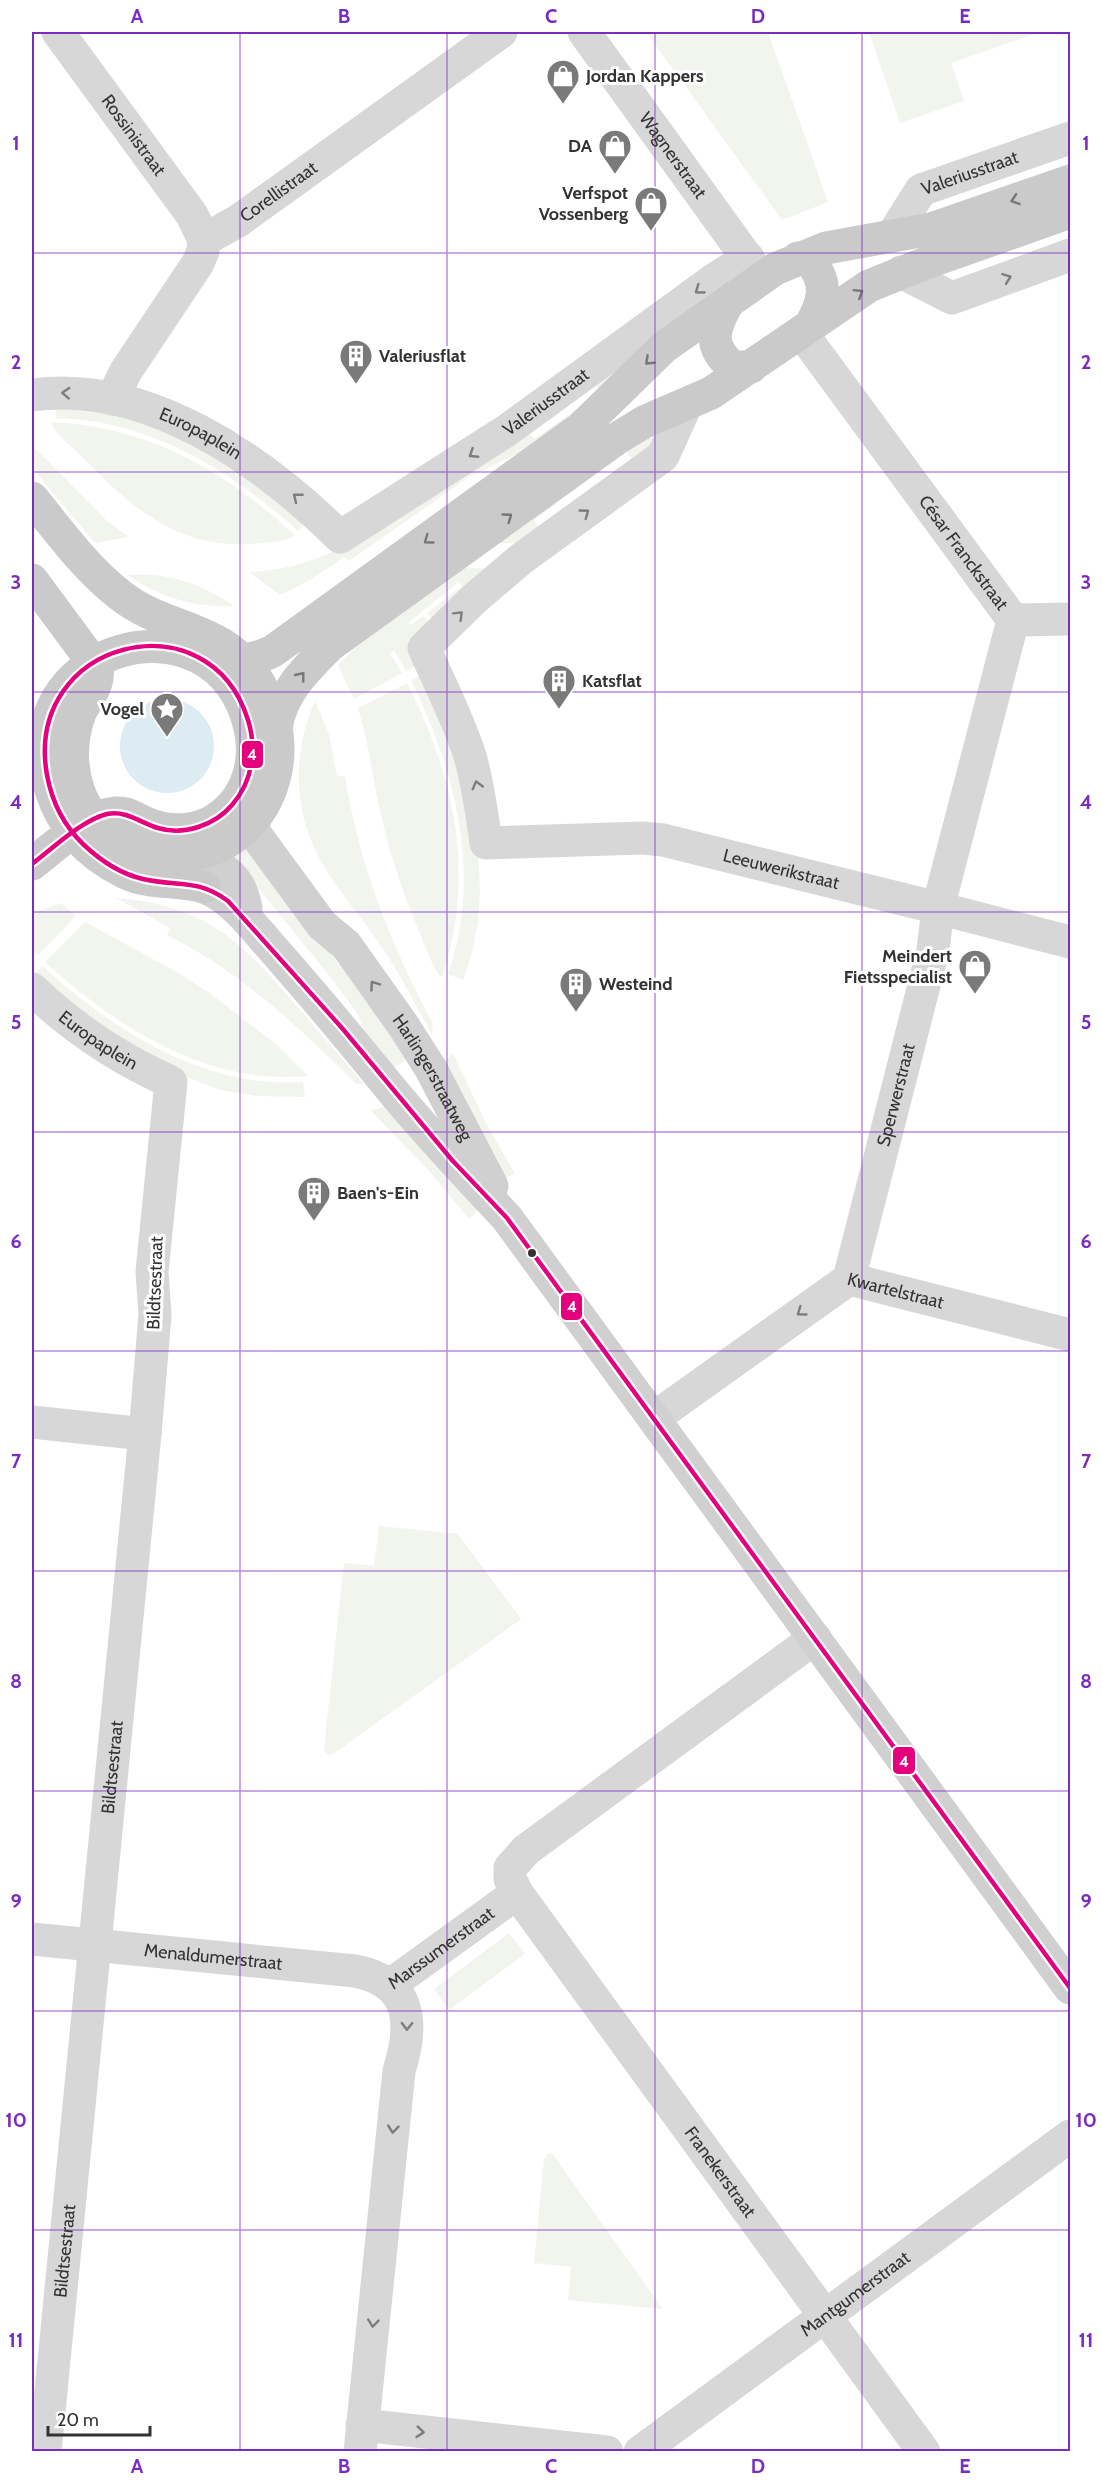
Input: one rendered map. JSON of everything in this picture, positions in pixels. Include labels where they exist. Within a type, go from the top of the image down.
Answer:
[{"type":"main road","name":"Valeriusstraat","points":[[243,662],[257,659],[273,651],[581,428],[664,347],[729,301],[755,268],[798,258],[826,248],[931,229],[1071,181]]},
{"type":"main road","points":[[276,728],[278,716],[292,687],[330,645],[616,440],[644,422],[702,399],[869,286],[1071,212]]},
{"type":"main road","points":[[798,258],[810,261],[823,280],[824,295],[806,329]]},
{"type":"main road","points":[[729,301],[718,318],[716,344],[719,353],[733,367],[751,368]]},
{"type":"main road","points":[[32,498],[104,582],[140,609],[206,648],[243,662],[259,682],[270,704],[279,752],[258,787],[248,810],[252,821],[236,837],[205,853],[187,856],[154,856],[138,851],[108,850],[64,822],[55,805],[45,762],[46,729],[60,693],[63,672],[61,658],[48,629],[32,607]]},
{"type":"main road","points":[[32,527],[110,614],[147,641],[170,648]]},
{"type":"main road","name":"Valeriusstraat","points":[[206,648],[227,640],[241,640],[262,634],[346,577],[387,570]]},
{"type":"main road","points":[[32,580],[97,668],[97,682],[81,712],[72,760],[87,835]]},
{"type":"main road","points":[[60,693],[93,662],[125,649],[206,648]]},
{"type":"main road","points":[[206,648],[244,707],[252,738],[251,762],[258,787]]},
{"type":"main road","points":[[32,794],[45,762]]},
{"type":"main road","points":[[32,888],[59,869],[105,815],[119,813],[158,828],[172,830],[201,826],[222,814],[240,794],[258,787]]},
{"type":"main road","name":"Harlingerstraatweg","points":[[258,787],[278,830],[335,914],[346,945],[423,1056],[507,1218]]},
{"type":"main road","name":"Harlingerstraatweg","points":[[252,821],[256,835],[322,926],[346,945]]},
{"type":"main road","points":[[32,864],[87,835]]},
{"type":"main road","name":"Harlingerstraatweg","points":[[87,835],[126,874],[143,879],[193,884],[216,892],[228,901],[342,1028],[452,1160],[507,1218],[1071,1988]]},
{"type":"main road","name":"Harlingerstraatweg","points":[[187,856],[221,868],[235,879],[243,892],[249,922]]},
{"type":"street","name":"Rossinistraat","points":[[58,32],[192,215],[204,240]]},
{"type":"street","name":"Corellistraat","points":[[204,240],[238,221],[501,32]]},
{"type":"street","name":"Wagnerstraat","points":[[584,32],[755,268]]},
{"type":"street","name":"Valeriusstraat","points":[[892,236],[921,190],[1071,138]]},
{"type":"street","points":[[112,399],[126,370],[198,263],[203,251],[204,240]]},
{"type":"street","points":[[901,273],[952,298],[1071,255]]},
{"type":"street","name":"Valeriusstraat","points":[[340,537],[483,447],[712,281],[755,268]]},
{"type":"street","name":"César Franckstraat","points":[[806,329],[1013,620],[938,909]]},
{"type":"street","name":"Europaplein","points":[[32,395],[54,392],[86,394],[112,399],[173,419],[229,447],[284,487],[340,537]]},
{"type":"street","points":[[460,551],[521,559],[663,456],[686,405]]},
{"type":"street","name":"Leeuwerikstraat","points":[[521,559],[474,599],[424,648],[451,706],[469,755],[480,796],[486,843],[643,838],[663,840],[1071,942]]},
{"type":"street","points":[[1013,620],[1071,619]]},
{"type":"street","name":"Sperwerstraat","points":[[849,1279],[933,950],[938,909]]},
{"type":"street","name":"Europaplein","points":[[32,989],[89,1036],[127,1061],[171,1082]]},
{"type":"street","name":"Bildtsestraat","points":[[45,2451],[145,1434],[155,1316],[152,1272],[171,1082]]},
{"type":"street","name":"Kwartelstraat","points":[[654,1418],[849,1279],[1071,1335]]},
{"type":"street","points":[[32,1422],[145,1434]]},
{"type":"street","name":"Marssumerstraat","points":[[361,2438],[399,2071],[405,2052],[408,2024],[406,2010],[390,1984],[517,1893],[510,1879],[510,1868],[526,1850],[815,1638]]},
{"type":"street","name":"Franekerstraat","points":[[517,1893],[924,2451]]},
{"type":"street","name":"Menaldumerstraat","points":[[32,1939],[355,1971],[372,1974],[390,1984]]},
{"type":"street","name":"Mantgumerstraat","points":[[640,2451],[1071,2136]]},
{"type":"street","points":[[361,2438],[607,2451]]},
{"type":"shaded area","points":[[646,32],[768,32],[828,202],[782,220]]},
{"type":"shaded area","points":[[869,32],[1040,32],[951,63],[964,101],[900,123]]},
{"type":"shaded area","points":[[638,345],[584,411],[531,447],[469,477],[349,561],[345,557],[303,584],[280,595],[249,572],[295,565],[338,549],[525,427],[534,439],[583,405],[599,390],[592,379]]},
{"type":"shaded area","points":[[55,402],[163,424],[309,520],[298,531],[245,488],[187,452],[124,428],[91,421],[56,418]]},
{"type":"shaded area","points":[[51,422],[121,433],[183,456],[240,491],[295,535],[279,541],[231,544],[206,541],[160,523],[120,493],[64,440]]},
{"type":"shaded area","points":[[661,430],[637,465],[626,452],[534,520],[543,533],[524,543],[496,543],[630,442]]},
{"type":"shaded area","points":[[32,445],[107,521],[129,537],[95,543],[32,468]]},
{"type":"shaded area","points":[[462,567],[488,569],[436,623],[427,613],[462,586],[459,582],[409,622],[411,625],[423,616],[433,626],[420,664],[406,671],[394,650],[390,653],[402,673],[354,699],[338,665],[358,645]]},
{"type":"shaded area","points":[[127,575],[170,577],[196,585],[234,606],[205,605],[178,600]]},
{"type":"shaded area","points":[[425,673],[445,716],[478,849],[480,890],[478,921],[472,953],[463,980],[448,974],[458,937],[463,899],[463,861],[459,824],[440,750],[411,680]]},
{"type":"shaded area","points":[[407,683],[438,754],[455,827],[459,863],[458,901],[442,977],[429,955],[392,858],[358,708]]},
{"type":"shaded area","points":[[167,699],[185,703],[200,713],[210,728],[214,746],[210,764],[200,779],[185,789],[167,793],[149,789],[134,779],[124,764],[120,746],[124,728],[134,713],[149,703]]},
{"type":"shaded area","points":[[315,701],[329,734],[337,776],[345,776],[359,841],[378,904],[433,1024],[432,1035],[392,962],[337,886],[314,848],[301,807],[299,765],[307,722]]},
{"type":"shaded area","points":[[251,845],[368,1004],[404,1041],[411,1056],[390,1071],[377,1059],[357,1013],[234,858],[233,855]]},
{"type":"shaded area","points":[[116,898],[173,908],[197,918],[238,944],[275,982],[364,1084],[356,1084],[290,1021],[244,983],[194,949],[167,935],[170,928]]},
{"type":"shaded area","points":[[61,903],[76,916],[38,955],[32,948],[32,913]]},
{"type":"shaded area","points":[[85,922],[173,970],[208,992],[276,1044],[308,1076],[271,1077],[235,1072],[200,1061],[166,1047],[102,1009],[45,962]]},
{"type":"shaded area","points":[[42,966],[99,1012],[162,1051],[230,1076],[266,1082],[303,1082],[305,1097],[256,1096],[221,1090],[159,1067],[32,976]]},
{"type":"shaded area","points":[[453,1053],[485,1121],[515,1174],[505,1178],[441,1066]]},
{"type":"shaded area","points":[[389,1104],[478,1210],[469,1219],[430,1172],[371,1111]]},
{"type":"shaded area","points":[[379,1526],[458,1534],[521,1619],[333,1754],[328,1755],[324,1749],[344,1563],[374,1566]]},
{"type":"shaded area","points":[[509,1933],[525,1954],[449,2010],[434,1989]]},
{"type":"shaded area","points":[[552,2153],[661,2309],[568,2300],[571,2267],[534,2263],[544,2159]]},
{"type":"transit line","name":"4","points":[[32,864],[58,843],[68,836],[78,829],[88,822],[107,814],[121,814],[151,826],[178,831],[208,823],[225,812],[245,786],[252,753],[248,720],[227,681],[197,656],[161,646],[124,650],[90,665],[63,692],[47,729],[47,775],[52,795],[70,830],[77,838],[84,845],[119,870],[143,879],[196,886],[228,901],[342,1028],[452,1160],[507,1218],[1070,1988]]},
{"type":"place","name":"Jordan Kappers","points":[[563,105]]},
{"type":"place","name":"DA","points":[[615,175]]},
{"type":"place","name":"Verfspot Vossenberg","points":[[651,232]]},
{"type":"place","name":"Valeriusflat","points":[[356,385]]},
{"type":"place","name":"Katsflat","points":[[559,710]]},
{"type":"place","name":"Vogel","points":[[167,738]]},
{"type":"place","name":"Meindert Fietsspecialist","points":[[975,995]]},
{"type":"place","name":"Westeind","points":[[576,1013]]},
{"type":"place","name":"Baen's-Ein","points":[[314,1222]]}]
